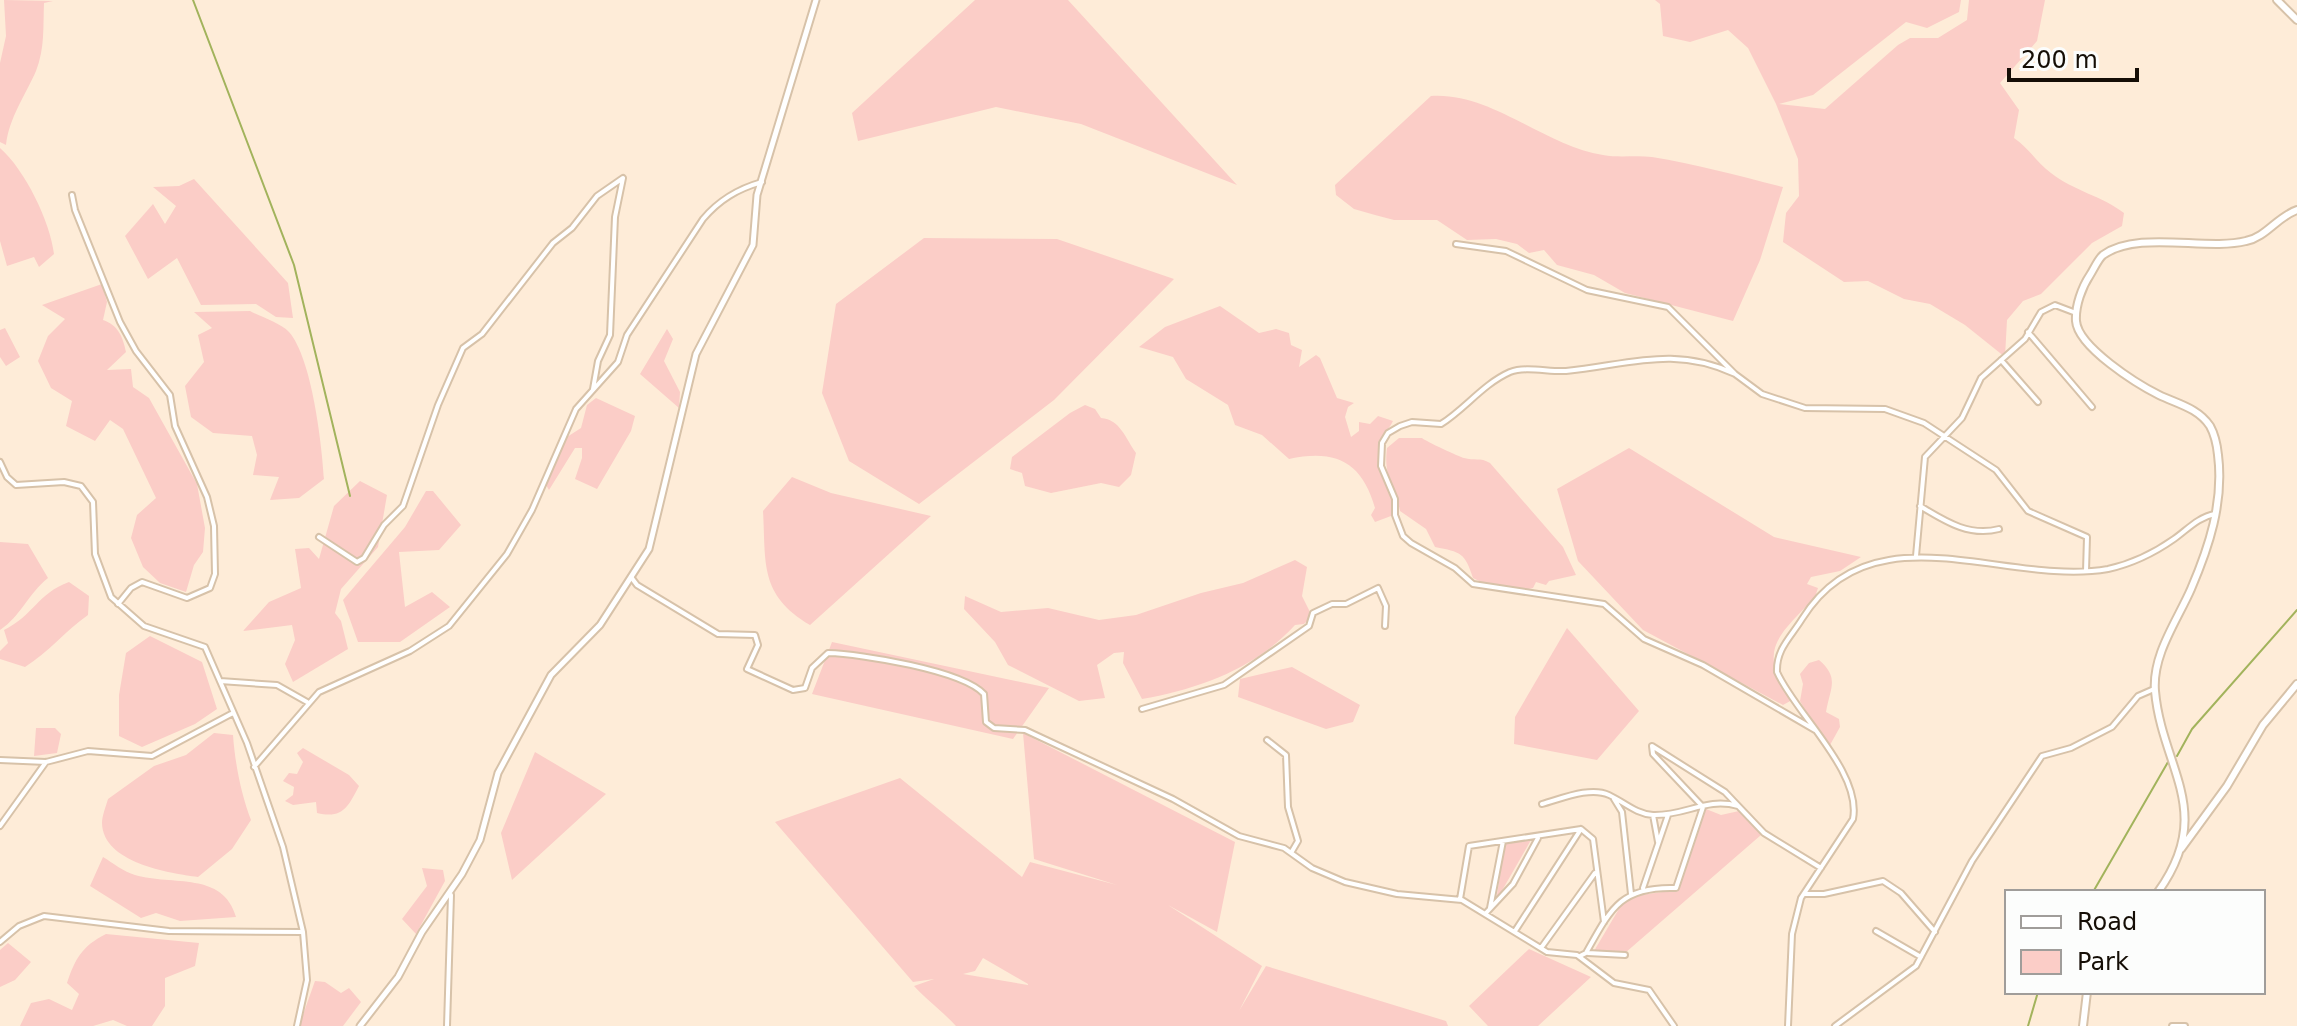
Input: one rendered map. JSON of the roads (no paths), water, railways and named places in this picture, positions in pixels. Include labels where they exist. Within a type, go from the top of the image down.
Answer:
[{"type":"main road","points":[[2277,0],[2297,20]]},
{"type":"main road","points":[[2179,852],[2185,798],[2154,689],[2169,633],[2191,590],[2217,514],[2219,458],[2209,425],[2198,413],[2148,389],[2099,354],[2081,335],[2076,313],[2084,284],[2103,256],[2133,244],[2249,241],[2297,210]]},
{"type":"main road","points":[[2159,890],[2179,852],[2227,786],[2258,732],[2297,684]]},
{"type":"main road","points":[[2083,1026],[2087,994]]},
{"type":"street","points":[[360,1026],[398,977],[422,932],[451,895],[480,840],[498,773],[551,675],[600,625],[654,538],[696,354],[753,245],[755,207],[816,0]]},
{"type":"street","points":[[319,537],[357,562],[364,558],[384,525],[403,506],[438,405],[463,348],[482,334],[553,243],[572,228],[597,196],[623,178],[615,217],[610,335],[598,361],[592,391]]},
{"type":"street","points":[[254,767],[307,702],[319,692],[410,651],[449,626],[507,554],[532,510],[576,409],[618,362],[627,335],[703,219],[717,203],[762,182]]},
{"type":"street","points":[[72,195],[75,210],[120,322],[136,351],[170,395],[175,426],[196,466],[214,526],[215,574],[210,588],[187,598],[142,582],[131,588],[118,604]]},
{"type":"street","points":[[1456,244],[1506,251],[1587,290],[1668,307],[1735,374],[1762,394],[1805,408],[1885,409],[1945,434],[1996,470],[2028,511],[2087,537],[2086,571]]},
{"type":"street","points":[[1916,556],[1923,461],[1962,418],[1977,383],[2028,332],[2048,306],[2064,306],[2076,313]]},
{"type":"street","points":[[2028,332],[2092,407]]},
{"type":"street","points":[[1735,374],[1718,366],[1656,357],[1564,371],[1516,370],[1488,385],[1441,424],[1412,422],[1388,433],[1382,443],[1381,466],[1395,499],[1395,515],[1403,536],[1455,568],[1473,584],[1604,604],[1644,639],[1703,665],[1815,730]]},
{"type":"street","points":[[2001,360],[2038,402]]},
{"type":"street","points":[[0,462],[7,477],[16,485],[64,482],[81,486],[93,502],[95,554],[100,575],[118,604],[144,626],[205,647],[283,847],[303,932],[307,980],[297,1026]]},
{"type":"street","points":[[1920,506],[1955,526],[1986,532],[1999,529]]},
{"type":"street","points":[[1788,1026],[1792,934],[1804,894],[1853,819],[1855,809],[1851,789],[1777,674],[1779,652],[1813,602],[1833,582],[1884,559],[1916,556],[2062,572],[2129,563],[2171,541],[2202,518],[2217,514]]},
{"type":"street","points":[[631,577],[637,585],[718,634],[755,635],[758,645],[747,669],[793,690],[805,688],[812,668],[828,653],[927,668],[980,689],[986,701],[986,722],[994,728],[1025,730],[1173,799],[1239,836],[1278,845],[1312,868],[1359,888],[1460,900],[1541,948],[1563,956],[1586,953],[1625,955]]},
{"type":"street","points":[[1142,709],[1224,685],[1309,626],[1313,613],[1332,604],[1346,604],[1378,588],[1386,606],[1385,626]]},
{"type":"street","points":[[220,681],[277,685],[307,702]]},
{"type":"street","points":[[1835,1026],[1883,988],[1896,984],[1921,957],[1972,861],[2042,756],[2071,748],[2112,727],[2138,696],[2154,689]]},
{"type":"street","points":[[0,760],[46,762],[88,751],[152,756],[231,714]]},
{"type":"street","points":[[1267,740],[1286,755],[1288,807],[1298,841],[1291,853]]},
{"type":"street","points":[[1703,807],[1653,754],[1652,746],[1725,792],[1764,833],[1821,868]]},
{"type":"street","points":[[0,826],[46,762]]},
{"type":"street","points":[[1542,804],[1585,793],[1606,793],[1653,815],[1668,815],[1718,801],[1740,807]]},
{"type":"street","points":[[1612,797],[1622,812],[1631,894]]},
{"type":"street","points":[[1586,953],[1621,899],[1643,889],[1676,888],[1703,807]]},
{"type":"street","points":[[1653,815],[1659,844]]},
{"type":"street","points":[[1643,889],[1668,815]]},
{"type":"street","points":[[1460,900],[1469,846],[1581,829],[1593,839],[1604,922]]},
{"type":"street","points":[[1514,931],[1535,904],[1581,829]]},
{"type":"street","points":[[1486,913],[1513,884],[1538,838]]},
{"type":"street","points":[[1490,908],[1503,841]]},
{"type":"street","points":[[1541,948],[1597,871]]},
{"type":"street","points":[[1804,894],[1824,894],[1883,881],[1901,893],[1935,932]]},
{"type":"street","points":[[447,1026],[451,895]]},
{"type":"street","points":[[0,942],[19,926],[44,916],[169,931],[256,929],[303,932]]},
{"type":"street","points":[[1876,931],[1921,957]]},
{"type":"street","points":[[1579,956],[1614,983],[1649,990],[1674,1026]]},
{"type":"street","points":[[2172,1026],[2185,1026]]},
{"type":"waterway","points":[[193,0],[294,265],[350,496]]},
{"type":"waterway","points":[[2177,756],[2192,729],[2297,610]]},
{"type":"waterway","points":[[2094,890],[2168,762]]},
{"type":"waterway","points":[[2028,1026],[2037,994]]}]
